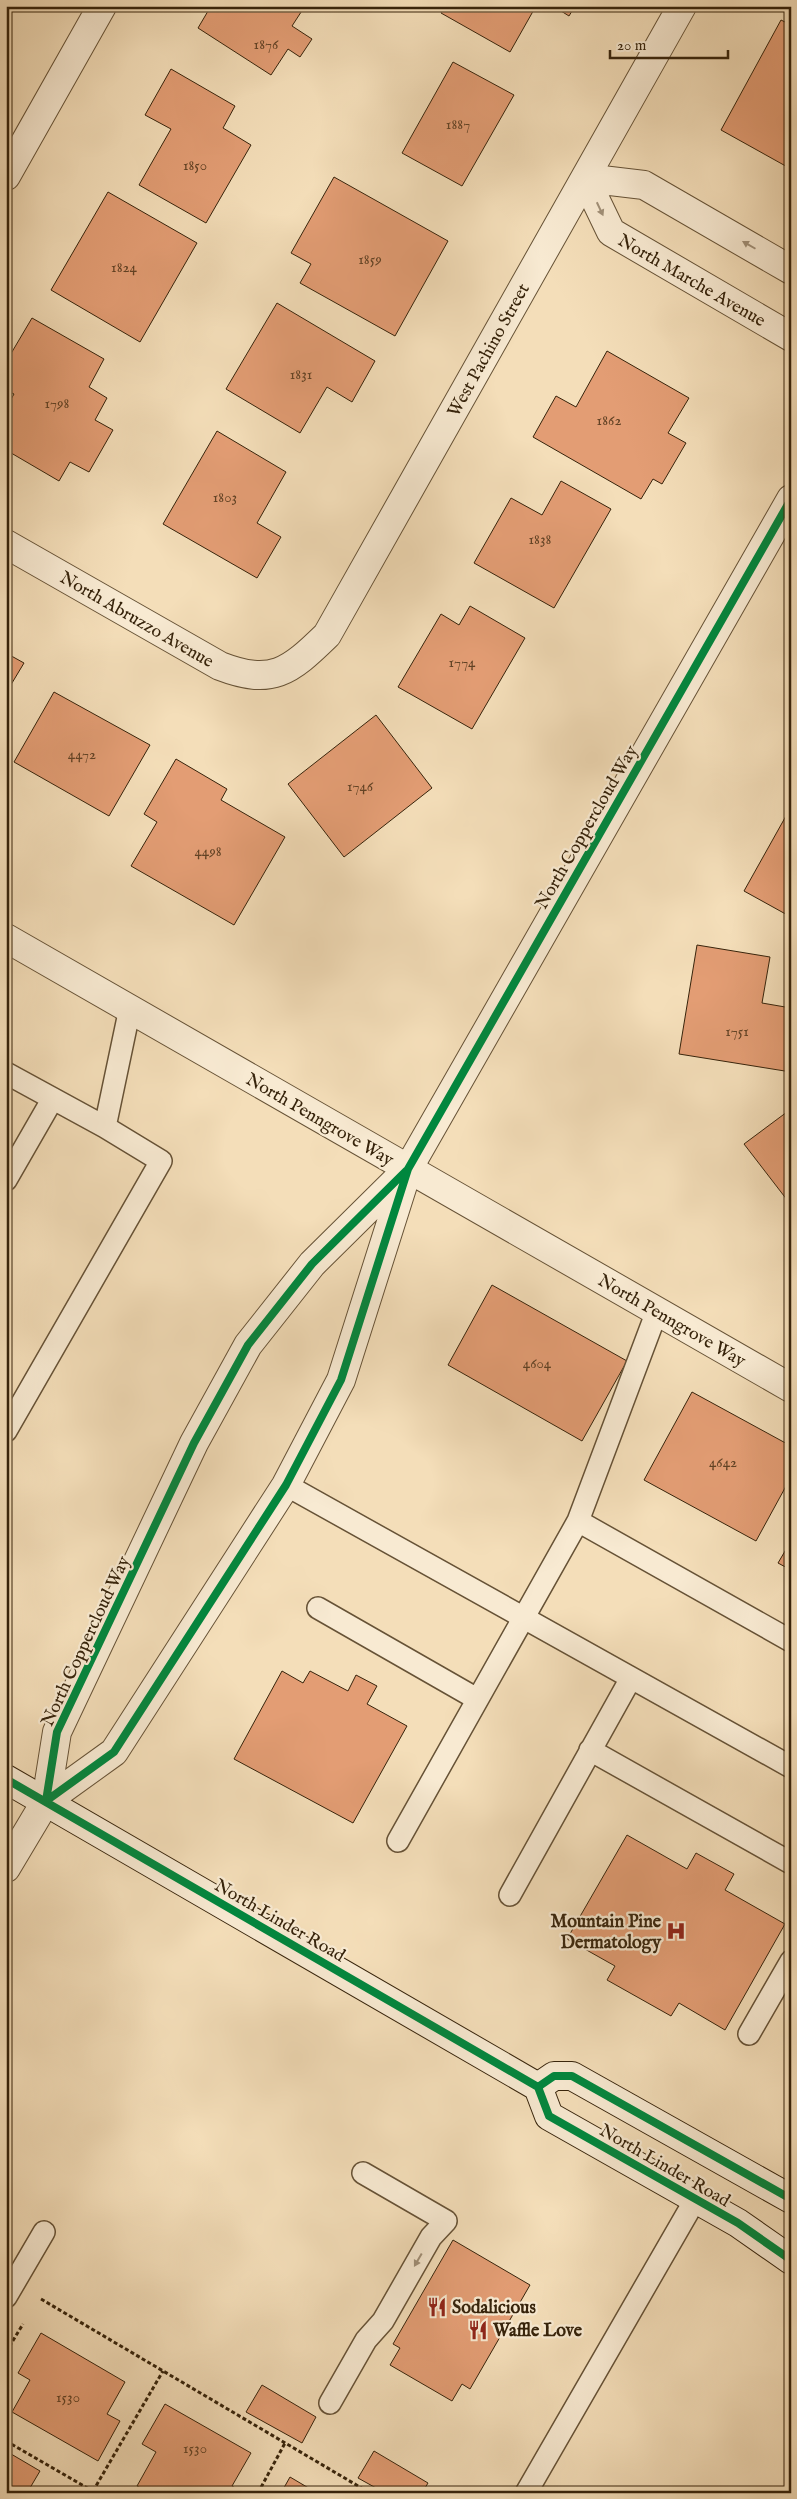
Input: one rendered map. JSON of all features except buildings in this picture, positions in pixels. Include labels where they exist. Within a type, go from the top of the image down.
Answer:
[{"type":"street","points":[[6,176],[102,6]]},
{"type":"street","name":"West Pachino Street","points":[[274,675],[300,661],[327,636],[682,6]]},
{"type":"street","points":[[585,178],[644,185],[791,270]]},
{"type":"street","name":"North Marche Avenue","points":[[585,178],[610,232],[791,338]]},
{"type":"street","name":"North Coppercloud Way","points":[[46,1801],[114,1752],[286,1485],[340,1380],[408,1169],[791,499]]},
{"type":"street","name":"North Abruzzo Avenue","points":[[6,544],[220,666],[244,675],[274,675]]},
{"type":"street","name":"North Penngrove Way","points":[[6,938],[791,1388]]},
{"type":"street","name":"North Coppercloud Way","points":[[46,1801],[57,1732],[194,1444],[248,1345],[312,1264],[408,1169]]},
{"type":"street","name":"North Linder Road","points":[[6,1779],[538,2087],[549,2116],[738,2223],[791,2260]]},
{"type":"street","points":[[6,1868],[46,1801]]},
{"type":"street","name":"North Linder Road","points":[[538,2087],[554,2076],[572,2076],[791,2199]]},
{"type":"lane","points":[[105,1128],[130,1008]]},
{"type":"lane","points":[[6,1073],[161,1161],[6,1431]]},
{"type":"lane","points":[[6,1180],[52,1100]]},
{"type":"lane","points":[[398,1841],[578,1520],[657,1311]]},
{"type":"lane","points":[[286,1485],[791,1767]]},
{"type":"lane","points":[[578,1520],[791,1641]]},
{"type":"lane","points":[[318,1608],[477,1699]]},
{"type":"lane","points":[[510,1894],[631,1678]]},
{"type":"lane","points":[[590,1750],[791,1863]]},
{"type":"lane","points":[[748,2034],[791,1961]]},
{"type":"lane","points":[[330,2403],[366,2340],[383,2321],[431,2237],[446,2221],[363,2172]]},
{"type":"lane","points":[[526,2493],[695,2200]]},
{"type":"lane","points":[[6,2297],[44,2232]]},
{"type":"path","points":[[38,2297],[370,2493]]},
{"type":"path","points":[[6,2352],[24,2321]]},
{"type":"path","points":[[6,2441],[94,2492],[163,2370]]},
{"type":"path","points":[[258,2493],[285,2442]]},
{"type":"cycle path","points":[[46,1801],[114,1752],[286,1485],[341,1380],[408,1169],[791,499]]},
{"type":"cycle path","points":[[46,1801],[57,1732],[194,1443],[248,1345],[312,1264],[406,1171]]},
{"type":"cycle path","points":[[6,1779],[538,2087],[549,2116],[738,2223],[791,2260]]},
{"type":"cycle path","points":[[538,2087],[554,2076],[572,2076],[791,2199]]},
{"type":"place","name":"Mountain Pine Dermatology","points":[[676,1931]]},
{"type":"place","name":"Sodalicious","points":[[437,2307]]},
{"type":"place","name":"Waffle Love","points":[[478,2330]]}]
